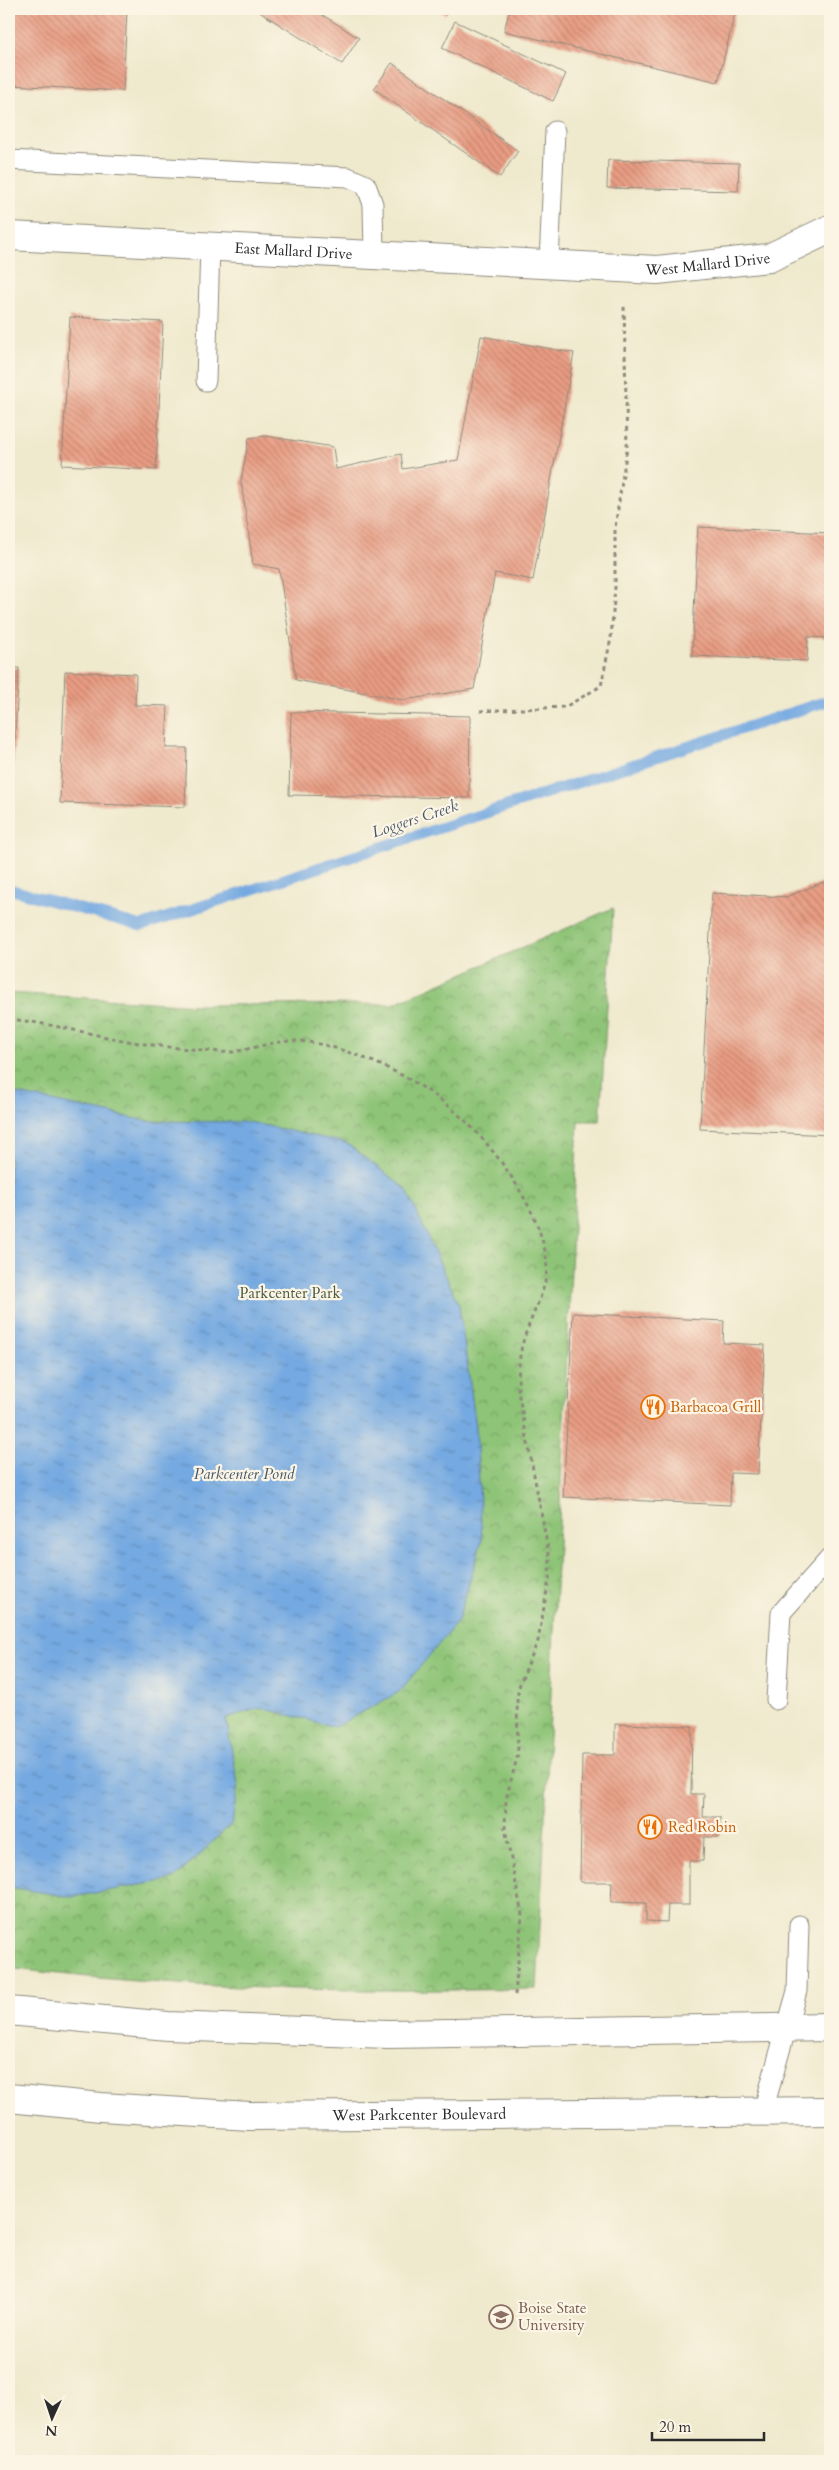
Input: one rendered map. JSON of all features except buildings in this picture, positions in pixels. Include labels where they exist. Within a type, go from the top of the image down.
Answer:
[{"type":"main road","name":"West Mallard Drive","points":[[578,264],[657,270],[769,258],[830,229]]},
{"type":"main road","name":"East Mallard Drive","points":[[9,236],[578,264]]},
{"type":"main road","points":[[18,2012],[168,2026],[388,2034],[830,2027]]},
{"type":"main road","name":"West Parkcenter Boulevard","points":[[9,2098],[101,2107],[250,2116],[830,2111]]},
{"type":"lane","points":[[549,263],[555,131]]},
{"type":"lane","points":[[9,160],[348,177],[366,186],[373,204],[374,254]]},
{"type":"lane","points":[[206,381],[210,246]]},
{"type":"lane","points":[[776,1700],[781,1614],[830,1558]]},
{"type":"lane","points":[[763,2111],[797,1992],[800,1925]]},
{"type":"path","points":[[480,711],[566,707],[601,686],[611,638],[615,587],[614,528],[626,448],[624,305]]},
{"type":"path","points":[[9,1019],[129,1042],[204,1050],[237,1052],[272,1043],[298,1041],[345,1051],[391,1069],[432,1092],[467,1121],[488,1143],[534,1214],[546,1252],[547,1270],[544,1292],[527,1330],[521,1350],[518,1364],[518,1391],[550,1559],[549,1579],[538,1641],[520,1683],[517,1708],[518,1754],[508,1792],[505,1814],[505,1828],[522,1915],[515,1996]]},
{"type":"green space","name":"Parkcenter Park","points":[[613,908],[600,1121],[578,1121],[537,1989],[338,1990],[206,1986],[75,1976],[9,1968],[9,993],[197,1005],[393,1004]]},
{"type":"water","name":"Parkcenter Pond","points":[[9,1092],[147,1121],[249,1122],[346,1143],[406,1189],[459,1305],[476,1427],[482,1540],[458,1621],[399,1692],[335,1727],[261,1708],[226,1718],[238,1785],[232,1823],[174,1879],[72,1897],[9,1887]]},
{"type":"waterway","name":"Loggers Creek","points":[[9,889],[141,926],[830,700]]},
{"type":"place","name":"Barbacoa Grill","points":[[653,1407]]},
{"type":"place","name":"Red Robin","points":[[650,1827]]},
{"type":"place","name":"Boise State University","points":[[501,2317]]}]
